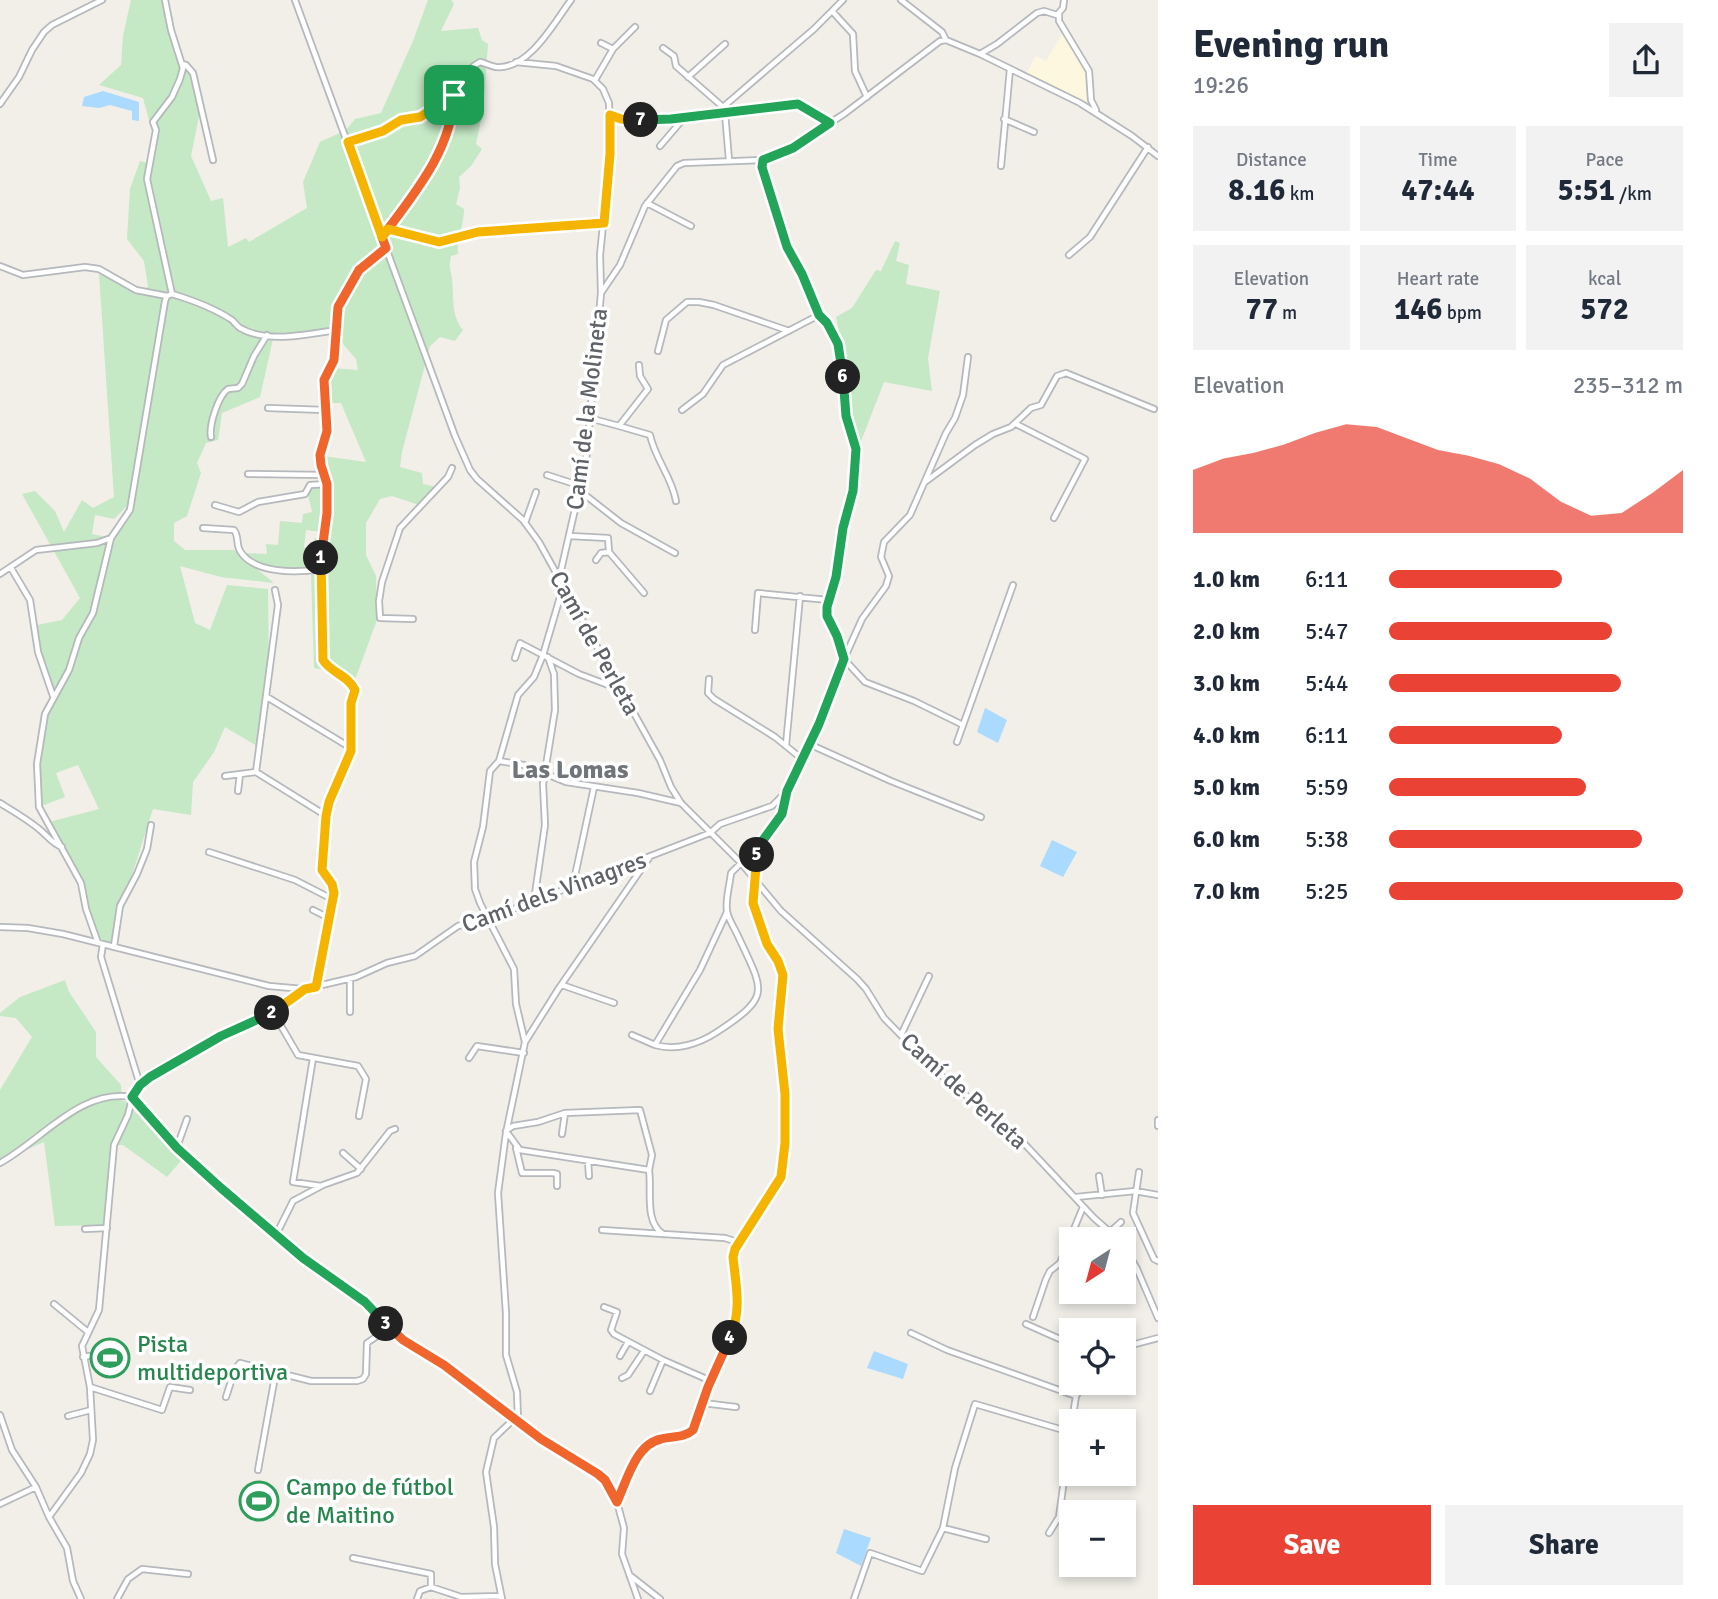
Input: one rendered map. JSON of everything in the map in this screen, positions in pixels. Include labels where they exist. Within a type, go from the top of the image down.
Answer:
[{"type":"street","points":[[0,104],[19,77],[44,32],[52,25],[102,0]]},
{"type":"street","points":[[140,1085],[101,957],[101,943],[86,909],[81,883],[39,807],[37,764],[45,714],[69,670],[79,638],[93,613],[111,538],[130,510],[169,295],[147,179],[156,130],[153,122],[172,97],[180,79],[182,64],[165,0]]},
{"type":"street","name":"Camí de Perleta","points":[[295,0],[455,436],[470,470],[485,489],[525,523],[539,541],[681,803],[741,863],[781,911],[866,989],[884,1018],[944,1079],[1018,1138],[1106,1227]]},
{"type":"street","points":[[382,237],[418,189],[438,154],[451,118],[456,89],[476,63],[494,67],[516,62],[539,45],[570,0]]},
{"type":"street","points":[[724,110],[843,0]]},
{"type":"street","points":[[901,0],[942,32],[946,40],[1041,82],[1101,116],[1158,156]]},
{"type":"street","points":[[979,54],[997,44],[1037,13],[1059,13],[1064,0]]},
{"type":"street","points":[[832,11],[853,34],[855,71],[867,97]]},
{"type":"street","points":[[1059,13],[1059,21],[1089,71],[1091,100],[1101,116]]},
{"type":"street","points":[[595,80],[613,49],[635,27]]},
{"type":"street","name":"Camí de la Molineta","points":[[559,580],[581,489],[601,293],[620,265],[647,203],[681,164],[763,160],[793,148],[867,97],[940,41],[946,40]]},
{"type":"street","points":[[601,43],[613,49]]},
{"type":"street","points":[[688,77],[725,44]]},
{"type":"street","points":[[663,48],[674,56],[676,66],[724,110],[729,160]]},
{"type":"street","points":[[516,62],[576,71],[595,80],[603,89],[609,103],[610,154],[600,255],[601,293]]},
{"type":"street","points":[[182,64],[186,65],[192,74],[213,160]]},
{"type":"street","points":[[1001,166],[1010,69]]},
{"type":"street","points":[[348,142],[383,131],[401,120],[420,117],[454,95]]},
{"type":"street","points":[[610,115],[635,120],[684,118],[724,110],[798,104],[830,123]]},
{"type":"street","points":[[660,146],[684,118]]},
{"type":"street","points":[[1004,119],[1034,132]]},
{"type":"street","points":[[1069,255],[1090,237],[1148,147]]},
{"type":"street","points":[[763,160],[763,173],[780,229],[819,315],[827,323],[838,344],[844,404],[856,449],[853,491],[843,528],[836,577],[828,600],[827,616],[844,659],[865,682],[914,701],[962,725]]},
{"type":"street","points":[[647,203],[691,226]]},
{"type":"street","points":[[388,229],[439,242],[478,232],[604,223]]},
{"type":"street","points":[[316,987],[332,899],[332,884],[322,870],[326,816],[351,748],[351,703],[355,690],[343,674],[328,667],[323,660],[321,569],[327,484],[320,455],[327,431],[324,380],[334,360],[340,300],[359,270],[386,248]]},
{"type":"street","points":[[0,266],[23,275],[85,267],[99,269],[136,290],[169,295],[214,310],[240,328],[267,335],[281,337],[337,330]]},
{"type":"street","points":[[681,294],[687,302]]},
{"type":"street","points":[[658,351],[666,320],[687,302],[714,305],[789,331]]},
{"type":"street","points":[[682,410],[704,394],[723,365],[819,315]]},
{"type":"street","points":[[211,438],[210,430],[221,397],[228,388],[238,388],[242,384],[267,335]]},
{"type":"street","points":[[617,1502],[637,1456],[649,1441],[688,1434],[697,1423],[738,1314],[733,1257],[737,1242],[781,1177],[785,1143],[785,1094],[778,1029],[783,975],[767,944],[753,903],[758,847],[782,814],[787,791],[810,744],[862,619],[886,586],[889,576],[881,557],[884,542],[910,515],[946,433],[956,418],[963,395],[968,357]]},
{"type":"street","points":[[619,426],[648,389],[640,376],[639,365]]},
{"type":"street","points":[[924,482],[975,445],[1016,424],[1031,408],[1041,405],[1057,376],[1066,373],[1154,409]]},
{"type":"street","points":[[268,408],[325,410]]},
{"type":"street","points":[[589,418],[650,435],[654,450],[673,486],[676,501]]},
{"type":"street","points":[[1016,424],[1085,459],[1054,518]]},
{"type":"street","points":[[413,619],[380,618],[382,582],[400,528],[449,478],[452,468]]},
{"type":"street","points":[[248,474],[324,475]]},
{"type":"street","points":[[547,475],[581,489],[621,523],[674,553]]},
{"type":"street","points":[[215,505],[239,512],[258,502],[305,494],[312,485],[327,484]]},
{"type":"street","points":[[525,523],[536,492]]},
{"type":"street","points":[[204,528],[234,530],[239,549],[248,561],[256,565],[299,573],[321,569]]},
{"type":"street","points":[[570,536],[608,538],[609,552],[644,593]]},
{"type":"street","points":[[0,574],[36,550],[97,543],[111,538]]},
{"type":"street","points":[[596,560],[601,553],[609,552]]},
{"type":"street","points":[[11,568],[30,600],[38,652],[54,697]]},
{"type":"street","points":[[957,742],[1013,585]]},
{"type":"street","points":[[499,761],[519,695],[546,656],[563,587]]},
{"type":"street","points":[[257,772],[278,605],[275,590]]},
{"type":"street","points":[[754,630],[758,593],[828,600]]},
{"type":"street","points":[[786,745],[800,596]]},
{"type":"street","points":[[515,657],[520,643],[579,674],[620,689]]},
{"type":"street","points":[[534,901],[545,825],[545,774],[555,710],[554,674],[546,656]]},
{"type":"street","points":[[709,679],[710,695],[786,745],[802,759]]},
{"type":"street","points":[[267,697],[351,748]]},
{"type":"street","points":[[810,744],[891,781],[981,817]]},
{"type":"street","points":[[526,1042],[516,1004],[514,969],[475,889],[474,862],[483,827],[488,780],[494,764],[499,761],[524,765],[566,782],[638,793],[681,803]]},
{"type":"street","points":[[225,776],[257,772],[326,816]]},
{"type":"street","points":[[238,791],[240,774]]},
{"type":"street","points":[[573,886],[594,787]]},
{"type":"street","name":"Camí dels Vinagres","points":[[83,1357],[82,1346],[99,1310],[114,1145],[128,1115],[132,1097],[140,1085],[221,1036],[273,1012],[305,989],[351,979],[387,963],[415,956],[458,926],[490,918],[650,858],[710,833],[720,824],[772,806],[787,791]]},
{"type":"street","points":[[0,803],[45,834],[54,845],[63,848]]},
{"type":"street","points":[[114,946],[120,906],[147,849],[150,825]]},
{"type":"street","points":[[209,852],[295,880],[332,899]]},
{"type":"street","points":[[417,1599],[420,1591],[431,1587],[461,1597],[502,1597],[495,1564],[494,1527],[486,1472],[494,1438],[516,1419],[517,1392],[506,1355],[506,1314],[498,1203],[506,1131],[526,1042],[561,985],[650,858]]},
{"type":"street","points":[[655,1045],[701,970],[727,911],[731,873],[741,863]]},
{"type":"street","points":[[313,910],[329,918]]},
{"type":"street","points":[[632,1035],[665,1048],[680,1047],[706,1040],[753,1006],[758,993],[758,980],[727,911]]},
{"type":"street","points":[[0,927],[28,928],[114,946],[269,986],[288,990],[305,989]]},
{"type":"street","points":[[901,1035],[929,976]]},
{"type":"street","points":[[349,1012],[351,979]]},
{"type":"street","points":[[561,985],[614,1003]]},
{"type":"street","points":[[273,1012],[298,1055],[358,1066],[366,1079],[359,1116]]},
{"type":"street","points":[[469,1058],[477,1046],[524,1053]]},
{"type":"street","points":[[313,1058],[293,1182],[321,1186]]},
{"type":"street","points":[[0,1163],[85,1103],[111,1095],[132,1097],[177,1148],[326,1276],[365,1302],[403,1340],[444,1365],[541,1439],[605,1480],[617,1502],[624,1528],[622,1553],[638,1599]]},
{"type":"street","points":[[506,1131],[513,1126],[538,1122],[565,1113],[640,1110],[652,1155],[649,1202],[654,1225],[663,1234]]},
{"type":"street","points":[[562,1134],[565,1113]]},
{"type":"street","points":[[177,1148],[187,1119]]},
{"type":"street","points":[[1158,1120],[1158,1126]]},
{"type":"street","points":[[276,1235],[293,1201],[321,1186],[357,1173],[390,1131],[395,1129]]},
{"type":"street","points":[[506,1131],[516,1147],[522,1173],[556,1174],[557,1186]]},
{"type":"street","points":[[516,1147],[520,1150],[649,1170]]},
{"type":"street","points":[[342,1153],[361,1169]]},
{"type":"street","points":[[587,1160],[589,1177]]},
{"type":"street","points":[[1139,1172],[1133,1213],[1154,1259],[1158,1261]]},
{"type":"street","points":[[1099,1176],[1102,1195]]},
{"type":"street","points":[[1075,1197],[1135,1191],[1158,1195]]},
{"type":"street","points":[[1033,1317],[1049,1271],[1060,1263],[1083,1207]]},
{"type":"street","points":[[1115,1227],[1121,1222]]},
{"type":"street","points":[[85,1229],[107,1228]]},
{"type":"street","points":[[602,1230],[725,1238],[737,1242]]},
{"type":"street","points":[[1136,1268],[1156,1306],[1158,1318]]},
{"type":"street","points":[[54,1304],[88,1332]]},
{"type":"street","points":[[604,1307],[617,1312],[611,1330],[628,1342],[711,1381]]},
{"type":"street","points":[[1026,1324],[1059,1339]]},
{"type":"street","points":[[226,1397],[237,1365],[256,1366],[311,1381],[363,1379],[366,1374],[367,1343],[389,1328]]},
{"type":"street","points":[[911,1333],[947,1350],[1076,1396],[1074,1409]]},
{"type":"street","points":[[1136,1344],[1158,1338]]},
{"type":"street","points":[[620,1356],[628,1342]]},
{"type":"street","points":[[622,1377],[628,1376],[644,1351]]},
{"type":"street","points":[[49,1517],[87,1464],[93,1440],[89,1373],[83,1357],[110,1353]]},
{"type":"street","points":[[650,1391],[663,1360]]},
{"type":"street","points":[[258,1470],[276,1371]]},
{"type":"street","points":[[90,1387],[162,1410],[170,1387],[190,1390]]},
{"type":"street","points":[[703,1402],[736,1407]]},
{"type":"street","points":[[854,1599],[870,1553],[922,1571],[943,1528],[958,1460],[975,1404],[1059,1429]]},
{"type":"street","points":[[68,1416],[91,1410]]},
{"type":"street","points":[[0,1415],[12,1450],[36,1487],[67,1548],[73,1581],[81,1599]]},
{"type":"street","points":[[1049,1533],[1059,1517],[1063,1486]]},
{"type":"street","points":[[0,1504],[36,1487]]},
{"type":"street","points":[[943,1528],[986,1539]]},
{"type":"street","points":[[354,1558],[431,1574],[431,1587]]},
{"type":"street","points":[[117,1599],[128,1578],[142,1569],[188,1574]]},
{"type":"street","points":[[632,1577],[660,1599]]},
{"type":"shaded area","points":[[1064,31],[1087,72],[1090,107],[1026,74],[1036,56],[1046,61]]},
{"type":"green space","points":[[131,0],[168,0],[169,19],[183,68],[188,69],[194,82],[200,111],[191,156],[211,201],[223,198],[228,247],[246,238],[249,242],[307,208],[303,182],[320,142],[346,130],[355,119],[381,113],[428,0],[451,0],[454,4],[441,31],[478,28],[482,40],[488,44],[483,110],[476,144],[482,149],[471,166],[459,177],[460,188],[456,204],[464,209],[464,215],[458,254],[451,256],[450,264],[455,312],[463,330],[455,341],[440,337],[430,346],[400,467],[422,473],[423,484],[436,487],[419,505],[392,496],[380,499],[366,523],[366,555],[376,576],[377,620],[353,685],[344,674],[314,668],[311,575],[321,571],[325,546],[322,532],[306,530],[304,547],[312,549],[315,538],[321,539],[316,567],[268,567],[259,564],[245,553],[267,554],[266,544],[278,545],[280,521],[302,523],[303,514],[312,512],[308,494],[312,485],[328,484],[321,465],[323,456],[366,462],[341,403],[327,403],[327,375],[332,368],[358,370],[356,359],[337,337],[337,331],[281,337],[263,336],[273,339],[260,397],[222,413],[218,440],[206,443],[197,463],[201,473],[187,516],[174,523],[174,541],[185,550],[234,550],[274,583],[221,577],[180,566],[195,623],[210,630],[227,585],[268,589],[269,680],[260,748],[225,727],[214,752],[193,782],[191,815],[153,809],[116,925],[114,946],[97,940],[81,883],[49,822],[99,809],[78,765],[56,773],[65,797],[39,807],[40,750],[54,695],[40,658],[37,625],[62,620],[80,598],[22,494],[35,491],[55,511],[64,532],[82,500],[93,508],[114,497],[99,274],[143,292],[148,286],[144,261],[127,239],[130,189],[140,161],[148,163],[153,135],[143,98],[99,85],[121,65],[123,36]],"holes":[[[126,507],[129,510],[111,538],[92,534],[95,515],[114,519]]]},
{"type":"green space","points":[[895,241],[900,243],[896,261],[909,265],[906,284],[940,291],[928,358],[932,391],[884,382],[858,449],[848,417],[842,345],[836,317],[852,308],[876,270],[881,271]]},
{"type":"green space","points":[[65,980],[69,992],[96,1032],[96,1057],[121,1085],[122,1101],[132,1102],[186,1155],[167,1177],[123,1145],[114,1145],[107,1225],[55,1226],[44,1142],[0,1161],[0,1090],[32,1037],[16,1018],[0,1016],[0,1013],[20,997]]},
{"type":"green space","name":"Campo de fútbol de Maitino","points":[[242,1487],[278,1494],[275,1517],[252,1511],[247,1514],[247,1511],[240,1508]]},
{"type":"water","points":[[103,91],[139,102],[139,121],[132,120],[132,111],[110,105],[99,108],[82,106],[84,97]]},
{"type":"water","points":[[985,708],[1007,720],[998,743],[977,732]]},
{"type":"water","points":[[1052,840],[1077,852],[1063,877],[1040,866]]},
{"type":"water","points":[[874,1351],[908,1364],[903,1379],[867,1368]]},
{"type":"water","points":[[844,1529],[871,1538],[861,1566],[836,1553]]},
{"type":"place","name":"Pista multideportiva","points":[[110,1358]]},
{"type":"place","name":"Campo de fútbol de Maitino","points":[[259,1501]]},
{"type":"district","name":"Las Lomas","points":[[570,770]]},
{"type":"route","points":[[454,95],[420,117],[401,120],[383,131],[348,142],[382,237],[388,229],[439,242],[478,232],[604,223],[610,154],[610,115],[627,120],[671,119],[798,104],[830,123],[793,148],[763,160],[762,167],[787,247],[819,315],[834,333],[838,344],[844,404],[856,449],[850,508],[843,528],[836,577],[827,607],[827,616],[844,659],[819,724],[787,791],[782,814],[758,847],[753,880],[756,883],[753,898],[755,912],[783,975],[778,1029],[786,1111],[782,1171],[777,1184],[737,1242],[733,1257],[738,1314],[708,1387],[697,1423],[688,1434],[649,1441],[637,1456],[617,1502],[605,1480],[598,1474],[541,1439],[444,1365],[403,1340],[365,1302],[326,1276],[276,1235],[177,1148],[132,1097],[150,1077],[221,1036],[276,1011],[305,989],[316,987],[334,893],[332,884],[322,870],[326,810],[351,751],[351,703],[355,690],[343,674],[328,667],[323,660],[320,566],[327,513],[327,484],[320,455],[327,431],[323,389],[325,373],[334,360],[340,300],[359,270],[386,248],[382,237],[388,229],[410,200],[418,189],[438,154],[451,118],[454,95]]}]
